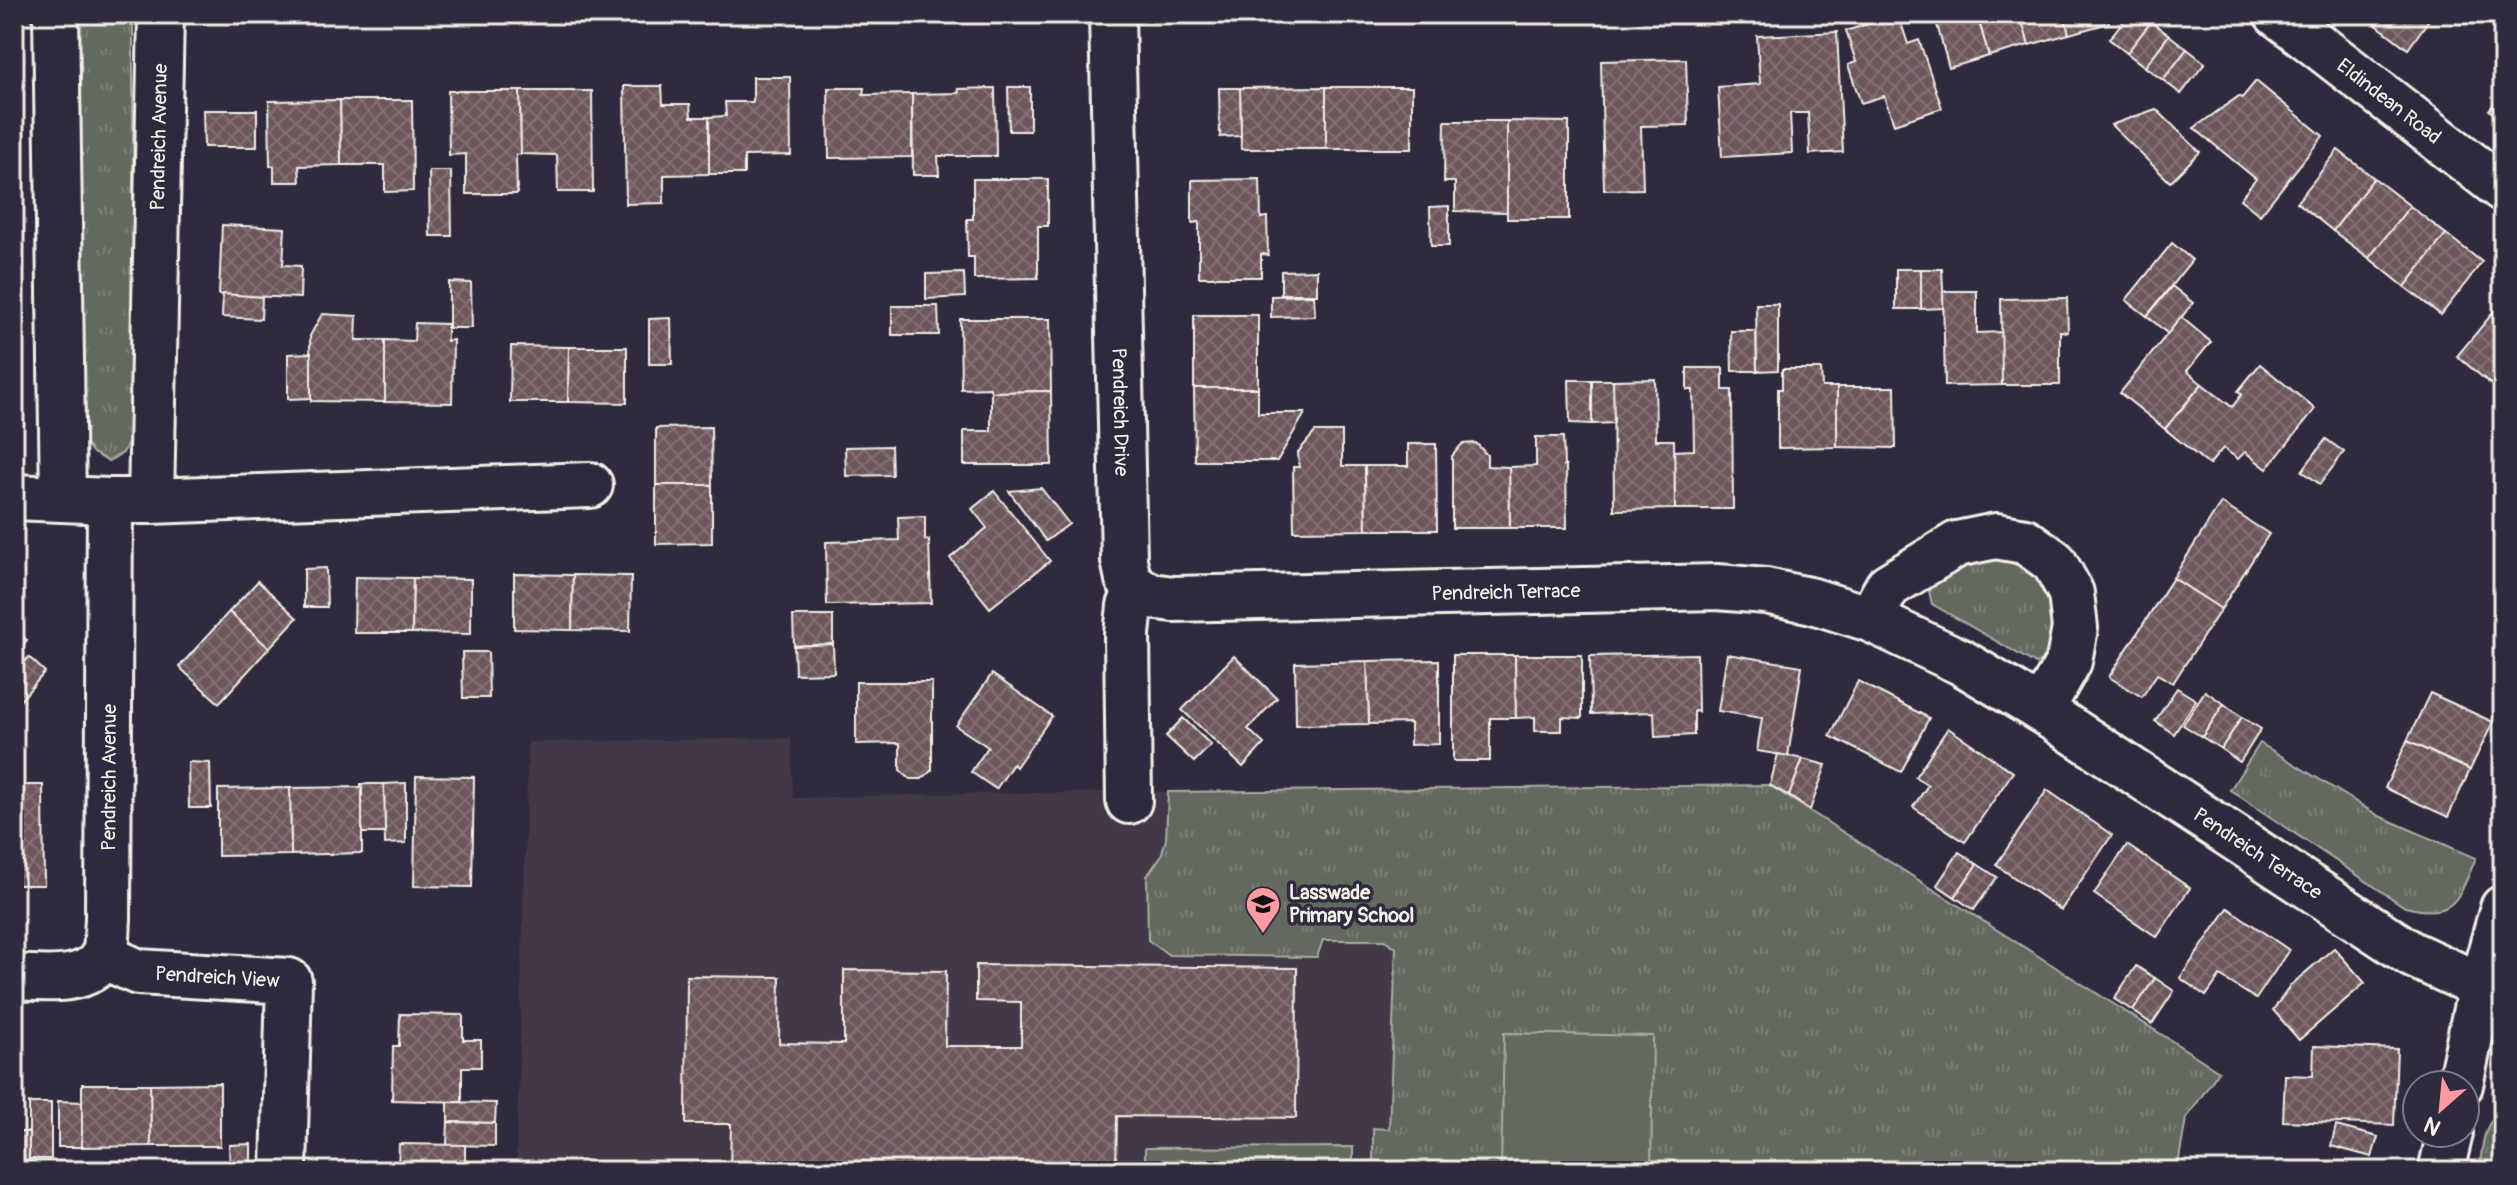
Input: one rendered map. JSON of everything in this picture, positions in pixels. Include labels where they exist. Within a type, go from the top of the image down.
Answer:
[{"type":"street","points":[[56,14],[63,499]]},
{"type":"street","name":"Pendreich Avenue","points":[[103,956],[108,919],[130,501],[161,14]]},
{"type":"street","name":"Pendreich Drive","points":[[1112,14],[1124,560],[1128,579],[1138,589]]},
{"type":"street","name":"Eldindean Road","points":[[2277,14],[2503,189]]},
{"type":"street","points":[[14,497],[130,501],[590,485]]},
{"type":"street","points":[[1870,619],[1888,586],[1957,544],[1996,536],[2025,541],[2054,562],[2071,593],[2075,628],[2069,661],[2041,710]]},
{"type":"street","name":"Pendreich Terrace","points":[[1138,589],[1151,596],[1173,599],[1717,587],[1766,591],[1813,601],[1870,619],[1961,662],[2041,710],[2411,954],[2486,1012]]},
{"type":"street","points":[[1129,801],[1127,634],[1130,606],[1138,589]]},
{"type":"street","points":[[2466,1069],[2486,1012],[2503,908]]},
{"type":"street","points":[[14,977],[60,978],[84,973],[103,956]]},
{"type":"street","name":"Pendreich View","points":[[103,956],[138,972],[289,981],[284,1171]]},
{"type":"street","points":[[2441,1171],[2446,1149]]},
{"type":"shaded area","name":"Lasswade Primary School","points":[[791,738],[793,798],[1769,785],[2219,1071],[2186,1119],[2177,1171],[516,1171],[528,742]]},
{"type":"green space","points":[[80,21],[133,21],[133,433],[123,453],[108,461],[93,453],[81,438]]},
{"type":"green space","points":[[1993,559],[2028,571],[2047,586],[2053,596],[2057,607],[2057,629],[2047,658],[2036,664],[1932,604],[1929,591],[1941,576],[1956,568]]},
{"type":"green space","points":[[2260,743],[2379,816],[2476,858],[2459,895],[2445,908],[2435,911],[2405,907],[2230,790]]},
{"type":"green space","points":[[1769,785],[2219,1071],[2186,1119],[2177,1171],[1373,1171],[1373,1128],[1389,1129],[1396,948],[1385,940],[1323,940],[1317,957],[1169,955],[1148,940],[1147,876],[1161,856],[1166,839],[1168,792]]},
{"type":"green space","points":[[1504,1033],[1653,1036],[1651,1171],[1501,1171]]},
{"type":"green space","points":[[2503,1113],[2503,1171],[2479,1171],[2487,1129],[2496,1116]]},
{"type":"green space","points":[[1353,1147],[1353,1171],[1145,1171],[1145,1148]]},
{"type":"building","points":[[1898,14],[1908,44],[1919,40],[1942,108],[1894,124],[1884,96],[1861,103],[1848,65],[1856,62],[1846,31]]},
{"type":"building","points":[[1934,14],[1977,14],[1989,56],[1949,68]]},
{"type":"building","points":[[1977,14],[2020,14],[2029,45],[1989,56]]},
{"type":"building","points":[[2020,14],[2064,14],[2069,34],[2029,45]]},
{"type":"building","points":[[2064,14],[2107,14],[2109,23],[2069,34]]},
{"type":"building","points":[[2129,14],[2141,14],[2151,22],[2127,53],[2109,39]]},
{"type":"building","points":[[2362,14],[2433,14],[2408,49]]},
{"type":"building","points":[[2151,22],[2169,35],[2145,67],[2127,53]]},
{"type":"building","points":[[1837,32],[1843,152],[1810,154],[1808,113],[1790,113],[1792,153],[1722,157],[1718,87],[1760,84],[1757,36]]},
{"type":"building","points":[[2169,35],[2187,49],[2163,80],[2145,67]]},
{"type":"building","points":[[2187,49],[2205,63],[2181,94],[2163,80]]},
{"type":"building","points":[[1686,59],[1688,125],[1641,126],[1643,189],[1604,190],[1601,61]]},
{"type":"building","points":[[753,77],[790,77],[791,155],[744,156],[744,174],[709,174],[709,117],[726,116],[725,102],[753,102]]},
{"type":"building","points":[[2256,81],[2323,136],[2260,215],[2240,199],[2256,179],[2194,128],[2239,96],[2242,98]]},
{"type":"building","points":[[624,86],[662,86],[663,104],[690,104],[691,117],[709,117],[709,174],[664,175],[664,203],[626,204]]},
{"type":"building","points":[[1008,87],[1030,87],[1030,131],[1009,131]]},
{"type":"building","points":[[1326,87],[1326,149],[1241,149],[1240,88]]},
{"type":"building","points":[[1326,87],[1412,87],[1412,149],[1326,149]]},
{"type":"building","points":[[828,88],[864,88],[863,95],[912,94],[912,157],[829,158]]},
{"type":"building","points":[[995,88],[996,156],[938,156],[939,175],[913,175],[912,94]]},
{"type":"building","points":[[1219,88],[1240,88],[1241,136],[1220,137]]},
{"type":"building","points":[[448,91],[520,91],[521,154],[516,155],[517,194],[466,194],[466,154],[449,155]]},
{"type":"building","points":[[520,91],[592,91],[593,192],[558,192],[557,155],[521,154]]},
{"type":"building","points":[[2503,93],[2503,122],[2489,110]]},
{"type":"building","points":[[340,100],[412,100],[413,191],[385,192],[385,165],[341,165]]},
{"type":"building","points":[[340,100],[341,165],[299,166],[300,182],[274,182],[274,166],[270,166],[269,101]]},
{"type":"building","points":[[2156,109],[2200,152],[2170,182],[2111,125]]},
{"type":"building","points":[[203,110],[257,110],[257,147],[204,147]]},
{"type":"building","points":[[1445,121],[1507,121],[1507,212],[1455,211],[1455,182],[1444,182]]},
{"type":"building","points":[[1507,121],[1569,122],[1569,219],[1507,219]]},
{"type":"building","points":[[2338,150],[2374,178],[2333,231],[2297,202]]},
{"type":"building","points":[[429,171],[451,171],[452,236],[430,236]]},
{"type":"building","points":[[2374,178],[2410,206],[2369,258],[2333,231]]},
{"type":"building","points":[[973,179],[1048,179],[1048,226],[1038,226],[1038,278],[974,279],[974,257],[968,257],[967,219],[973,219]]},
{"type":"building","points":[[1260,179],[1261,218],[1267,217],[1268,255],[1261,254],[1261,277],[1199,277],[1199,222],[1192,223],[1192,180]]},
{"type":"building","points":[[1449,206],[1449,246],[1431,246],[1430,207]]},
{"type":"building","points":[[2410,206],[2446,234],[2405,287],[2369,258]]},
{"type":"building","points":[[222,225],[285,228],[283,265],[301,266],[300,298],[219,295]]},
{"type":"building","points":[[2446,234],[2482,262],[2441,315],[2405,287]]},
{"type":"building","points":[[2172,243],[2192,260],[2147,316],[2126,300]]},
{"type":"building","points":[[1896,269],[1921,269],[1921,309],[1896,309]]},
{"type":"building","points":[[1921,269],[1942,269],[1944,308],[1921,309]]},
{"type":"building","points":[[1317,270],[1317,294],[1281,294],[1281,271]]},
{"type":"building","points":[[964,273],[965,297],[926,299],[926,274]]},
{"type":"building","points":[[449,282],[471,283],[472,328],[449,328]]},
{"type":"building","points":[[2172,286],[2193,303],[2168,334],[2147,316]]},
{"type":"building","points":[[1943,291],[1977,291],[1977,333],[2002,332],[2002,385],[1945,386]]},
{"type":"building","points":[[223,294],[262,297],[261,319],[222,317]]},
{"type":"building","points":[[1314,295],[1315,316],[1271,317],[1271,296]]},
{"type":"building","points":[[2067,298],[2068,332],[2060,331],[2060,385],[2002,385],[2001,299]]},
{"type":"building","points":[[2501,303],[2503,384],[2498,390],[2457,356]]},
{"type":"building","points":[[1756,304],[1778,304],[1778,370],[1757,371]]},
{"type":"building","points":[[892,306],[938,306],[939,335],[892,335]]},
{"type":"building","points":[[322,314],[357,316],[356,340],[385,340],[385,402],[311,401],[310,336]]},
{"type":"building","points":[[1194,315],[1258,315],[1258,388],[1194,388]]},
{"type":"building","points":[[2181,317],[2211,342],[2187,371],[2202,384],[2165,429],[2120,393]]},
{"type":"building","points":[[671,318],[672,364],[649,364],[649,319]]},
{"type":"building","points":[[960,319],[1050,319],[1051,391],[961,389]]},
{"type":"building","points":[[415,323],[447,324],[447,341],[453,340],[452,403],[385,402],[385,340],[414,341]]},
{"type":"building","points":[[1731,331],[1756,331],[1757,371],[1732,371]]},
{"type":"building","points":[[511,346],[569,347],[568,402],[510,402]]},
{"type":"building","points":[[569,347],[627,347],[627,403],[568,402]]},
{"type":"building","points":[[311,353],[311,398],[288,399],[288,354]]},
{"type":"building","points":[[2260,364],[2315,409],[2267,469],[2245,452],[2238,459],[2223,448],[2209,465],[2165,429],[2202,384],[2232,407],[2242,394],[2238,391]]},
{"type":"building","points":[[1687,368],[1723,368],[1723,390],[1732,390],[1733,509],[1675,509],[1674,451],[1694,450],[1693,390],[1687,390]]},
{"type":"building","points":[[1782,369],[1821,369],[1822,387],[1837,387],[1837,447],[1778,448],[1778,389],[1782,389]]},
{"type":"building","points":[[1655,379],[1656,440],[1674,440],[1675,509],[1614,510],[1613,380]]},
{"type":"building","points":[[1569,380],[1592,380],[1592,424],[1570,423]]},
{"type":"building","points":[[1592,380],[1613,380],[1614,423],[1592,424]]},
{"type":"building","points":[[1837,387],[1895,387],[1896,448],[1837,447]]},
{"type":"building","points":[[1194,388],[1258,388],[1258,413],[1305,413],[1277,461],[1195,461]]},
{"type":"building","points":[[1051,391],[1052,465],[964,465],[964,431],[991,431],[991,392]]},
{"type":"building","points":[[711,427],[712,485],[656,485],[656,428]]},
{"type":"building","points":[[1315,432],[1342,432],[1342,466],[1365,466],[1366,530],[1294,531],[1293,467],[1299,467],[1298,452]]},
{"type":"building","points":[[1536,437],[1563,437],[1567,528],[1510,528],[1509,467],[1536,466]]},
{"type":"building","points":[[2326,439],[2344,452],[2320,484],[2302,471]]},
{"type":"building","points":[[1476,443],[1487,455],[1487,466],[1509,467],[1510,528],[1452,528],[1452,456],[1462,444]]},
{"type":"building","points":[[1408,444],[1436,444],[1437,530],[1366,530],[1365,466],[1408,466]]},
{"type":"building","points":[[891,446],[892,475],[846,476],[845,447]]},
{"type":"building","points":[[656,485],[712,485],[712,543],[656,544]]},
{"type":"building","points":[[1041,488],[1069,524],[1046,541],[1009,491]]},
{"type":"building","points":[[994,491],[1050,561],[990,608],[950,558],[987,528],[972,509]]},
{"type":"building","points":[[2221,503],[2269,534],[2221,609],[2173,578]]},
{"type":"building","points":[[925,516],[931,603],[827,605],[826,542],[899,540],[898,517]]},
{"type":"building","points":[[326,568],[327,607],[304,607],[304,569]]},
{"type":"building","points":[[514,574],[573,575],[572,630],[514,629]]},
{"type":"building","points":[[573,575],[631,576],[630,631],[572,630]]},
{"type":"building","points":[[355,577],[413,578],[412,633],[354,633]]},
{"type":"building","points":[[413,578],[471,579],[471,634],[412,633]]},
{"type":"building","points":[[2173,578],[2221,609],[2173,683],[2157,674],[2142,697],[2109,677]]},
{"type":"building","points":[[258,581],[297,618],[269,648],[229,612]]},
{"type":"building","points":[[229,612],[269,648],[219,703],[179,667]]},
{"type":"building","points":[[793,616],[833,616],[833,644],[794,646]]},
{"type":"building","points":[[14,629],[27,640],[14,655]]},
{"type":"building","points":[[833,644],[834,673],[795,674],[794,646]]},
{"type":"building","points":[[462,652],[488,652],[489,698],[463,698]]},
{"type":"building","points":[[1697,654],[1698,712],[1694,711],[1694,735],[1655,737],[1654,712],[1591,714],[1590,656]]},
{"type":"building","points":[[1727,654],[1802,666],[1788,756],[1757,751],[1762,718],[1718,711]]},
{"type":"building","points":[[1453,655],[1515,655],[1516,718],[1490,718],[1490,761],[1453,761]]},
{"type":"building","points":[[1515,655],[1582,655],[1582,718],[1562,717],[1562,731],[1535,731],[1535,717],[1516,718]]},
{"type":"building","points":[[1234,656],[1277,698],[1248,729],[1264,744],[1243,767],[1182,710]]},
{"type":"building","points":[[29,657],[45,672],[20,701],[14,695],[14,674]]},
{"type":"building","points":[[1439,660],[1439,744],[1410,745],[1410,723],[1369,724],[1367,661]]},
{"type":"building","points":[[1367,661],[1369,724],[1296,725],[1295,663]]},
{"type":"building","points":[[992,674],[1052,716],[1016,767],[1013,764],[996,789],[971,772],[988,747],[956,726]]},
{"type":"building","points":[[1858,681],[1929,718],[1901,772],[1830,736]]},
{"type":"building","points":[[856,682],[932,682],[932,770],[922,779],[910,779],[900,770],[900,743],[856,744]]},
{"type":"building","points":[[2177,688],[2196,700],[2174,734],[2155,721]]},
{"type":"building","points":[[2205,691],[2224,704],[2202,737],[2183,725]]},
{"type":"building","points":[[2430,693],[2493,722],[2470,770],[2407,741]]},
{"type":"building","points":[[2224,704],[2242,717],[2221,749],[2202,737]]},
{"type":"building","points":[[2242,717],[2261,729],[2240,762],[2221,749]]},
{"type":"building","points":[[1183,718],[1211,745],[1194,762],[1166,736]]},
{"type":"building","points":[[1948,728],[2013,772],[1965,842],[1913,807],[1928,785],[1915,777]]},
{"type":"building","points":[[2407,741],[2470,770],[2448,817],[2385,788]]},
{"type":"building","points":[[1778,754],[1803,759],[1789,796],[1770,785]]},
{"type":"building","points":[[1803,759],[1826,765],[1810,810],[1789,796]]},
{"type":"building","points":[[188,762],[210,763],[211,808],[189,808]]},
{"type":"building","points":[[416,776],[474,777],[472,887],[414,886]]},
{"type":"building","points":[[406,783],[406,843],[385,844],[384,784]]},
{"type":"building","points":[[361,784],[384,784],[385,833],[362,833]]},
{"type":"building","points":[[14,785],[43,785],[44,885],[14,885]]},
{"type":"building","points":[[362,787],[362,853],[291,855],[290,788]]},
{"type":"building","points":[[290,788],[291,855],[218,856],[218,789]]},
{"type":"building","points":[[2047,790],[2112,835],[2061,910],[1996,865]]},
{"type":"building","points":[[2127,845],[2190,888],[2157,937],[2094,894]]},
{"type":"building","points":[[1959,852],[1977,864],[1955,897],[1937,885]]},
{"type":"building","points":[[1977,864],[1997,877],[1974,910],[1955,897]]},
{"type":"building","points":[[2228,908],[2289,950],[2256,999],[2220,976],[2206,996],[2180,978]]},
{"type":"building","points":[[2334,948],[2365,983],[2299,1040],[2273,1010],[2291,985]]},
{"type":"building","points":[[976,965],[1297,968],[1296,1118],[1117,1116],[1116,1171],[730,1171],[731,1124],[686,1124],[687,976],[780,977],[779,1043],[844,1044],[844,970],[946,971],[945,1046],[1021,1046],[1021,1002],[976,1001]]},
{"type":"building","points":[[2136,966],[2155,978],[2133,1011],[2114,999]]},
{"type":"building","points":[[2155,978],[2174,991],[2152,1024],[2133,1011]]},
{"type":"building","points":[[400,1014],[463,1015],[463,1040],[481,1040],[481,1067],[462,1067],[462,1102],[392,1100],[393,1046],[399,1046]]},
{"type":"building","points":[[2314,1046],[2397,1049],[2394,1125],[2283,1121],[2285,1075],[2313,1076]]},
{"type":"building","points":[[220,1083],[220,1146],[151,1146],[150,1084]]},
{"type":"building","points":[[82,1084],[150,1084],[151,1146],[82,1147]]},
{"type":"building","points":[[58,1101],[82,1102],[82,1147],[58,1147]]},
{"type":"building","points":[[448,1102],[496,1103],[495,1123],[448,1122]]},
{"type":"building","points":[[29,1103],[51,1103],[51,1159],[29,1159]]},
{"type":"building","points":[[448,1122],[495,1123],[495,1146],[447,1145]]},
{"type":"building","points":[[2336,1126],[2378,1137],[2372,1157],[2331,1146]]},
{"type":"building","points":[[14,1132],[29,1132],[29,1171],[14,1171]]},
{"type":"building","points":[[251,1144],[251,1171],[230,1171],[229,1145]]},
{"type":"building","points":[[399,1144],[465,1145],[465,1171],[387,1171],[398,1169]]},
{"type":"place","name":"Lasswade Primary School","points":[[1263,935]]}]
